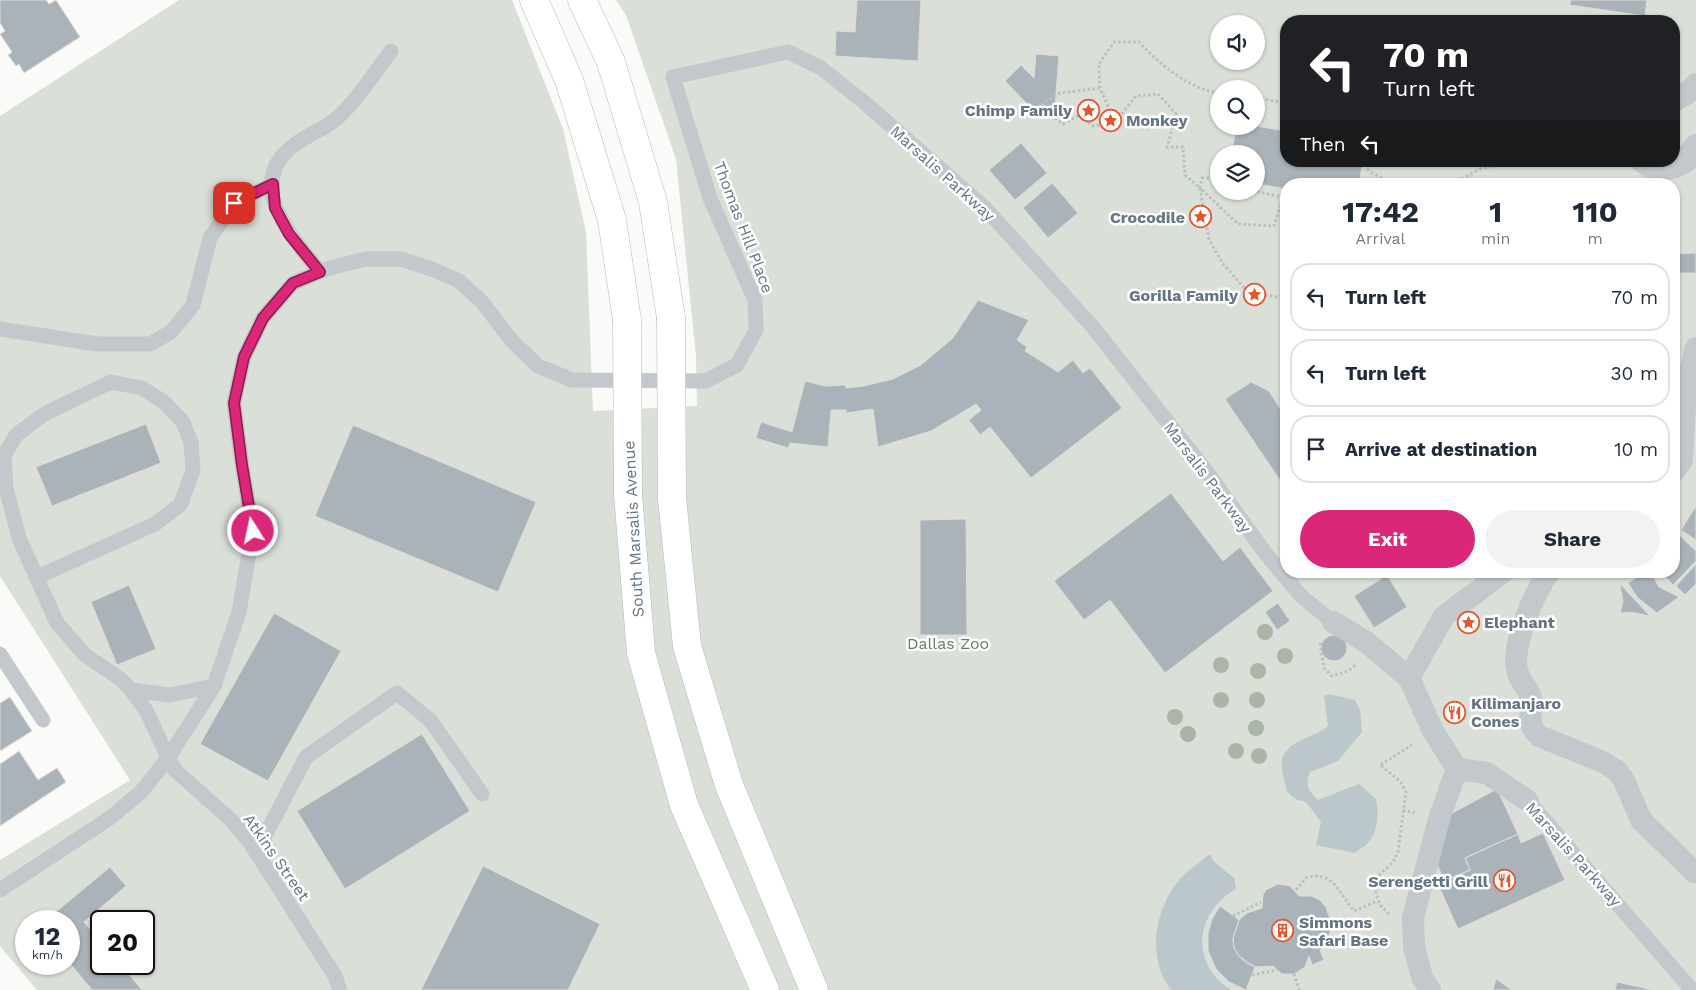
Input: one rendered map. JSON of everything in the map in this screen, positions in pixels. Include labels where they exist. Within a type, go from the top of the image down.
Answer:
[{"type":"main road","name":"South Marsalis Avenue","points":[[534,0],[569,80],[612,220],[627,320],[628,494],[641,653],[684,805],[766,990]]},
{"type":"main road","points":[[582,0],[611,62],[654,202],[672,318],[672,498],[687,646],[729,785],[814,990]]},
{"type":"street","points":[[1680,98],[1696,84]]},
{"type":"street","points":[[1680,164],[1686,161],[1689,153],[1696,145]]},
{"type":"street","points":[[1648,167],[1672,169],[1676,167]]},
{"type":"street","points":[[1680,463],[1682,460],[1686,388],[1696,348]]},
{"type":"street","points":[[1409,678],[1444,616],[1496,578]]},
{"type":"street","points":[[1544,578],[1524,620],[1516,668],[1521,683],[1532,699],[1530,721],[1532,729],[1538,736],[1603,762],[1617,771],[1624,780],[1641,820],[1694,872]]},
{"type":"street","name":"Marsalis Parkway","points":[[1333,622],[1365,641],[1409,678],[1434,731],[1457,769],[1487,773],[1528,801]]},
{"type":"street","points":[[1430,990],[1422,977],[1414,947],[1413,918],[1439,819],[1457,769]]},
{"type":"lane","points":[[320,272],[289,234],[275,208],[272,173],[285,152],[336,119],[391,51]]},
{"type":"lane","name":"Marsalis Parkway","points":[[673,77],[788,52],[822,68],[984,207],[1092,326],[1280,571]]},
{"type":"lane","name":"Thomas Hill Place","points":[[0,890],[110,818],[140,792],[168,758],[214,686],[239,612],[253,531],[234,403],[244,357],[263,318],[293,283],[320,272],[365,258],[401,259],[459,280],[482,302],[512,341],[538,366],[572,380],[706,381],[738,365],[756,330],[755,300],[710,198],[673,77]]},
{"type":"lane","points":[[0,329],[97,344],[150,344],[171,332],[194,305],[210,238],[234,203],[273,184]]},
{"type":"lane","name":"Atkins Street","points":[[37,577],[155,524],[181,504],[193,470],[191,442],[183,422],[164,402],[142,388],[111,382],[46,413],[16,435],[4,456],[6,488],[19,538],[57,623],[84,655],[122,680],[131,690],[146,710],[176,771],[231,820],[256,853],[335,976],[340,990]]},
{"type":"lane","name":"Marsalis Parkway","points":[[1286,578],[1301,596],[1333,622]]},
{"type":"lane","points":[[0,654],[43,720]]},
{"type":"lane","points":[[131,690],[170,695],[214,686]]},
{"type":"lane","points":[[256,853],[306,757],[397,693],[431,721],[482,794]]},
{"type":"lane","name":"Marsalis Parkway","points":[[1528,801],[1692,990]]},
{"type":"path","points":[[1115,122],[1100,88],[1099,64],[1114,42],[1139,42],[1158,62],[1210,92]]},
{"type":"path","points":[[1100,88],[1060,93],[1039,106],[1063,124],[1080,115],[1093,126],[1115,122],[1136,96],[1158,94],[1176,114],[1168,147],[1183,147],[1185,175],[1210,197]]},
{"type":"path","points":[[1265,100],[1280,102]]},
{"type":"path","points":[[1370,167],[1368,170],[1381,178]]},
{"type":"path","points":[[1464,178],[1482,168],[1488,167]]},
{"type":"path","points":[[1210,178],[1202,178],[1200,188],[1209,240],[1224,265],[1247,291],[1280,298]]},
{"type":"path","points":[[1265,193],[1280,196]]},
{"type":"path","points":[[1213,200],[1238,224],[1274,226],[1280,207]]},
{"type":"path","points":[[1413,918],[1395,917],[1386,912],[1378,901],[1374,887],[1376,878],[1393,862],[1398,852],[1406,792],[1400,781],[1380,765],[1434,731]]},
{"type":"path","points":[[1296,890],[1306,878],[1321,876],[1335,884],[1354,912],[1378,901]]},
{"type":"path","points":[[1233,916],[1261,902]]},
{"type":"path","points":[[1252,975],[1277,970]]},
{"type":"path","points":[[1294,974],[1299,990]]},
{"type":"green space","name":"Dallas Zoo","points":[[179,0],[512,0],[563,129],[586,232],[593,411],[697,406],[696,356],[676,159],[626,15],[616,0],[1696,0],[1696,990],[37,990],[24,975],[80,975],[80,910],[15,910],[15,964],[0,946],[0,860],[130,780],[0,576],[0,116]]},
{"type":"shaded area","points":[[1329,694],[1355,700],[1360,710],[1362,732],[1338,761],[1310,772],[1307,780],[1310,791],[1318,800],[1359,784],[1376,799],[1376,828],[1368,843],[1355,853],[1316,845],[1321,822],[1306,802],[1298,800],[1289,794],[1282,772],[1282,759],[1291,746],[1328,726],[1324,696]]},
{"type":"shaded area","points":[[1210,854],[1213,861],[1234,878],[1236,889],[1222,899],[1212,911],[1205,925],[1202,939],[1203,953],[1209,967],[1218,979],[1231,990],[1171,990],[1163,977],[1158,963],[1156,948],[1160,918],[1171,891],[1180,879]]},
{"type":"building","points":[[0,0],[46,0],[49,4],[56,0],[80,37],[24,73],[19,64],[16,66],[8,55],[12,52],[0,34],[5,31],[0,23]]},
{"type":"building","points":[[857,0],[921,0],[918,61],[835,56],[836,31],[855,32]]},
{"type":"building","points":[[1571,0],[1647,0],[1645,15],[1570,5]]},
{"type":"building","points":[[1036,54],[1059,56],[1054,117],[1030,115],[1031,108],[1005,81],[1021,65],[1034,78]]},
{"type":"building","points":[[1265,128],[1280,130],[1280,167],[1362,167],[1360,178],[1280,178],[1280,188],[1265,185],[1265,145],[1233,145],[1235,135],[1265,135]]},
{"type":"building","points":[[1021,143],[1047,173],[1015,200],[989,170]]},
{"type":"building","points":[[1052,183],[1078,213],[1048,238],[1023,208]]},
{"type":"building","points":[[1696,253],[1696,273],[1680,273],[1680,254]]},
{"type":"building","points":[[978,300],[1029,320],[1017,340],[1027,347],[1025,351],[1058,372],[1073,360],[1083,373],[1090,368],[1122,408],[1031,478],[990,427],[980,435],[969,420],[981,410],[976,404],[931,431],[878,447],[873,409],[846,413],[846,410],[831,410],[828,447],[790,443],[788,448],[756,438],[761,422],[792,432],[805,381],[825,386],[845,385],[846,388],[864,386],[893,379],[921,365],[953,338]]},
{"type":"building","points":[[1251,382],[1269,391],[1280,408],[1280,480],[1225,399]]},
{"type":"building","points":[[146,424],[161,463],[52,506],[36,467]]},
{"type":"building","points":[[353,425],[536,502],[498,592],[315,516]]},
{"type":"building","points":[[1171,493],[1223,561],[1240,547],[1273,591],[1165,673],[1110,600],[1084,620],[1054,581]]},
{"type":"building","points":[[1696,506],[1696,540],[1681,530]]},
{"type":"building","points":[[966,519],[967,635],[920,635],[920,520]]},
{"type":"building","points":[[1680,536],[1696,551],[1696,561],[1680,578]]},
{"type":"building","points":[[1696,564],[1696,584],[1685,595],[1676,586]]},
{"type":"building","points":[[1382,578],[1389,578],[1407,607],[1374,628],[1354,596]]},
{"type":"building","points":[[1636,578],[1654,578],[1659,587],[1679,597],[1657,613],[1637,597],[1628,583]]},
{"type":"building","points":[[1666,578],[1680,578],[1673,585]]},
{"type":"building","points":[[1620,584],[1650,616],[1630,612],[1620,613],[1623,602]]},
{"type":"building","points":[[129,585],[156,649],[117,665],[91,602]]},
{"type":"building","points":[[1278,603],[1290,621],[1277,630],[1265,612]]},
{"type":"building","points":[[274,613],[341,651],[268,781],[200,744]]},
{"type":"building","points":[[1334,635],[1344,638],[1347,648],[1344,658],[1334,661],[1324,658],[1321,648],[1324,638]]},
{"type":"building","points":[[10,697],[32,731],[0,751],[0,703]]},
{"type":"building","name":"Kilimanjaro Cones","points":[[1457,700],[1465,720],[1452,724],[1445,704]]},
{"type":"building","points":[[422,734],[470,811],[345,889],[297,811]]},
{"type":"building","points":[[19,751],[38,780],[57,768],[66,782],[0,826],[0,764]]},
{"type":"building","points":[[1497,789],[1518,834],[1465,858],[1470,870],[1444,881],[1436,861],[1445,817]]},
{"type":"building","name":"Serengetti Grill","points":[[1543,833],[1565,880],[1458,929],[1438,884],[1470,870],[1465,858],[1518,834],[1521,843]]},
{"type":"building","points":[[483,866],[600,924],[568,990],[421,990]]},
{"type":"building","points":[[110,867],[126,886],[98,910],[90,910],[90,917],[84,922],[90,929],[90,975],[129,975],[142,990],[92,990],[80,975],[80,910],[58,910]]},
{"type":"building","name":"Simmons Safari Base","points":[[1278,884],[1290,886],[1299,896],[1311,896],[1320,900],[1326,907],[1332,925],[1327,943],[1320,950],[1324,960],[1312,965],[1309,956],[1305,967],[1294,974],[1282,974],[1273,966],[1255,967],[1246,963],[1234,948],[1233,938],[1239,920],[1247,913],[1262,908],[1263,895],[1266,890]]},
{"type":"building","points":[[1220,906],[1239,920],[1233,938],[1234,948],[1239,956],[1255,967],[1246,990],[1229,982],[1216,969],[1208,950],[1208,933],[1212,919]]},
{"type":"building","points":[[1496,979],[1512,990],[1493,990]]},
{"type":"building","points":[[1617,982],[1653,990],[1615,990]]},
{"type":"place","name":"Chimp Family","points":[[1088,110]]},
{"type":"place","name":"Monkey","points":[[1110,120]]},
{"type":"place","name":"Crocodile","points":[[1201,217]]},
{"type":"place","name":"Gorilla Family","points":[[1254,295]]},
{"type":"place","name":"Elephant","points":[[1468,622]]},
{"type":"place","name":"Kilimanjaro Cones","points":[[1455,712]]},
{"type":"place","name":"Serengetti Grill","points":[[1504,881]]},
{"type":"place","name":"Simmons Safari Base","points":[[1283,931]]},
{"type":"route","points":[[234,203],[273,184],[275,208],[289,234],[320,272],[293,283],[263,318],[244,357],[234,403],[253,531]]}]
